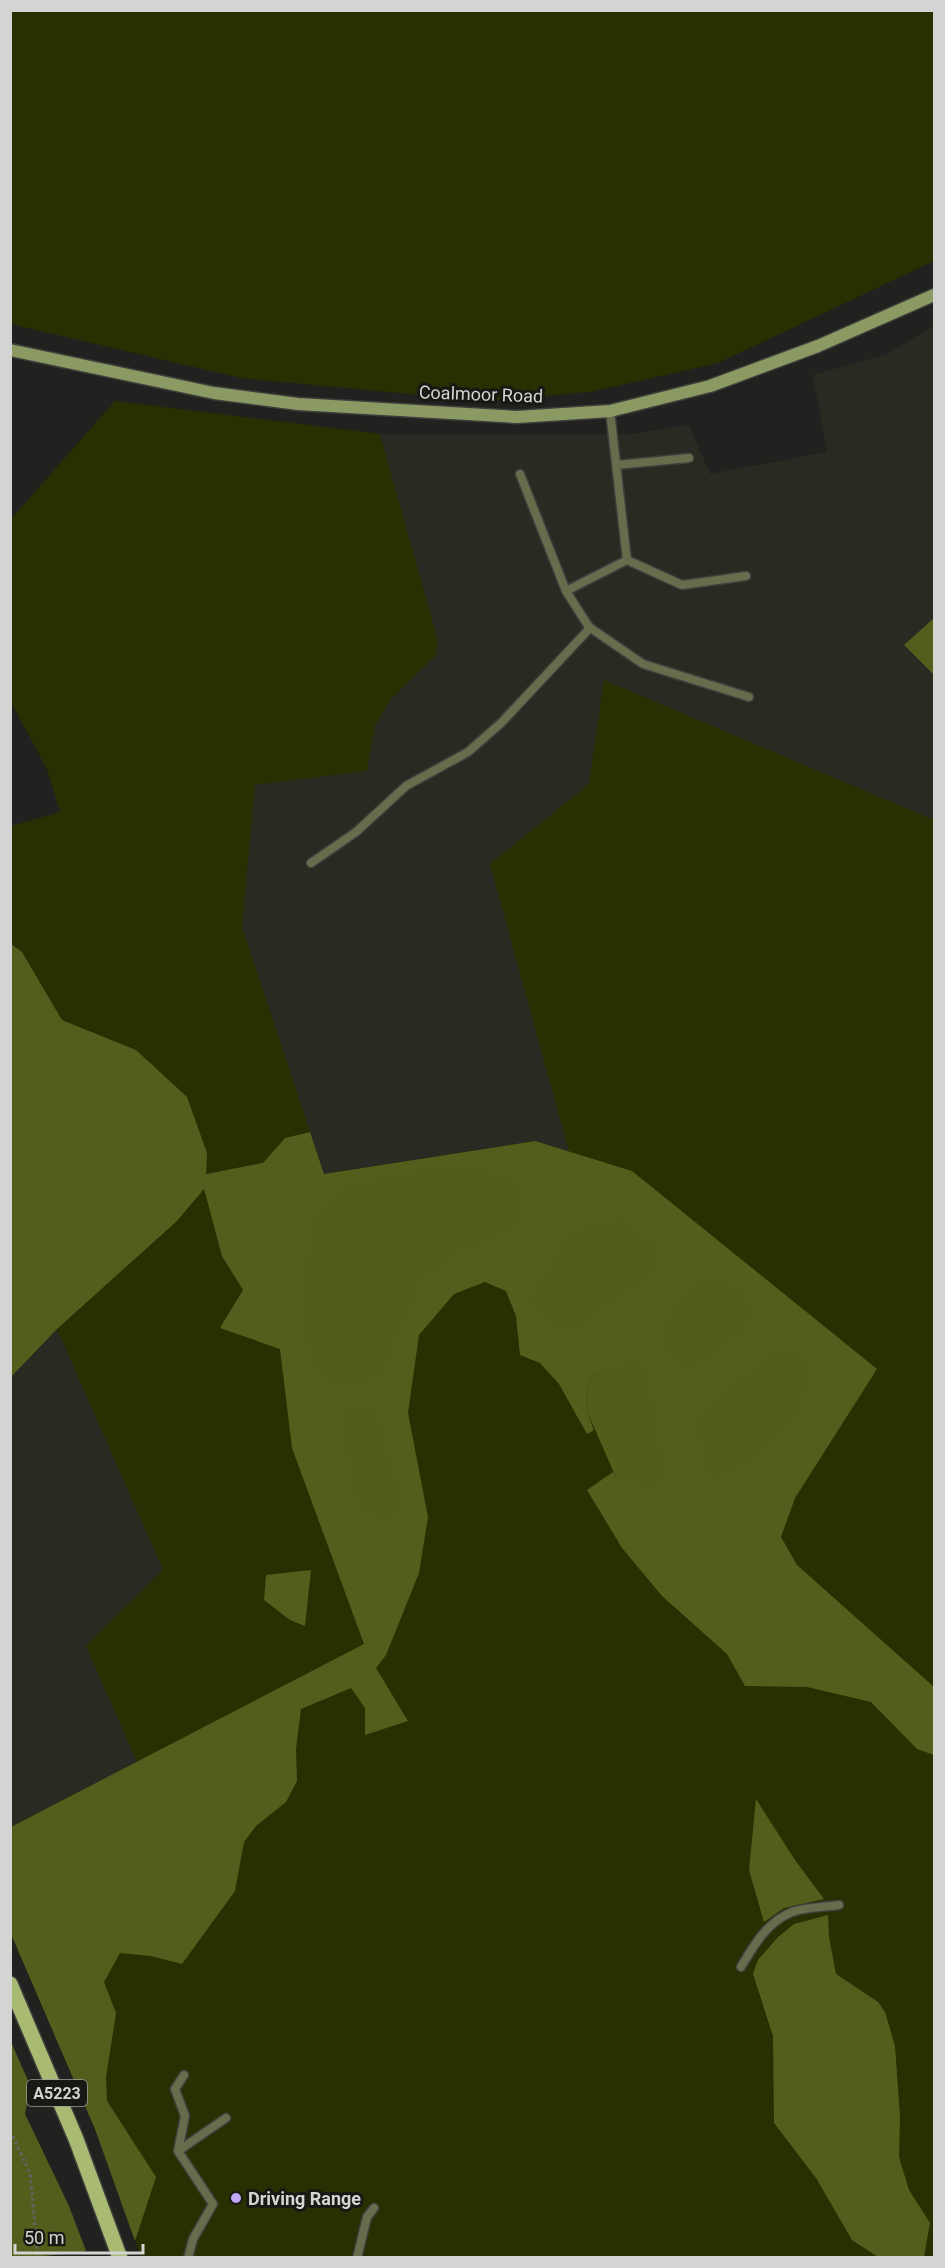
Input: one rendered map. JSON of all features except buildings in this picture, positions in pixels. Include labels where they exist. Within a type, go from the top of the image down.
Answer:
[{"type":"main road","name":"A5223","points":[[10,1984],[48,2069],[101,2203],[120,2258]]},
{"type":"street","name":"Coalmoor Road","points":[[10,350],[214,393],[298,404],[517,417],[609,411],[710,386],[818,346],[934,295]]},
{"type":"lane","points":[[609,411],[627,560]]},
{"type":"lane","points":[[616,465],[688,458]]},
{"type":"lane","points":[[520,474],[566,591],[590,627],[643,664],[749,697]]},
{"type":"lane","points":[[627,560],[682,585],[746,576]]},
{"type":"lane","points":[[566,591],[627,560]]},
{"type":"lane","points":[[311,863],[356,832],[406,786],[468,752],[501,723],[590,627]]},
{"type":"lane","points":[[741,1967],[756,1940],[772,1924],[792,1912],[839,1905]]},
{"type":"lane","points":[[184,2075],[175,2089],[186,2116],[178,2151],[213,2204],[193,2239],[188,2258]]},
{"type":"lane","points":[[178,2151],[225,2118]]},
{"type":"lane","points":[[357,2258],[367,2217],[374,2208]]},
{"type":"path","points":[[10,2131],[30,2173],[38,2258]]},
{"type":"shaded area","points":[[11,10],[934,11],[934,261],[718,363],[590,392],[484,401],[241,378],[11,324]]},
{"type":"shaded area","points":[[934,325],[934,618],[904,645],[934,675],[934,820],[604,680],[589,784],[490,864],[570,1152],[535,1141],[324,1174],[242,927],[255,785],[367,771],[375,726],[390,700],[436,655],[438,641],[380,434],[633,434],[689,425],[710,474],[827,452],[813,375],[888,354]]},
{"type":"shaded area","points":[[115,401],[380,434],[438,641],[436,655],[390,700],[375,726],[367,771],[255,785],[242,927],[310,1132],[285,1138],[264,1163],[205,1174],[136,1050],[62,1020],[22,952],[11,944],[11,826],[60,812],[47,769],[11,702],[11,519]]},
{"type":"shaded area","points":[[934,618],[934,675],[904,645]]},
{"type":"shaded area","points":[[604,680],[934,820],[934,2257],[141,2257],[95,2129],[11,1934],[10,1827],[137,1762],[86,1646],[163,1570],[57,1329],[177,1221],[204,1188],[222,1256],[280,1349],[261,1184],[535,1141],[569,1152],[490,864],[589,784]]},
{"type":"shaded area","points":[[11,944],[22,952],[62,1020],[136,1050],[187,1097],[207,1153],[206,1174],[263,1163],[285,1138],[310,1132],[324,1174],[535,1141],[632,1171],[877,1369],[795,1498],[781,1537],[797,1565],[934,1687],[934,1755],[917,1749],[871,1702],[807,1687],[745,1686],[727,1654],[662,1596],[622,1548],[587,1490],[613,1472],[617,1480],[614,1367],[595,1376],[586,1387],[587,1411],[594,1430],[587,1434],[559,1384],[540,1363],[520,1355],[516,1316],[506,1291],[485,1282],[454,1294],[419,1335],[408,1413],[428,1517],[419,1573],[386,1655],[376,1668],[408,1721],[365,1735],[365,1708],[351,1688],[301,1709],[296,1749],[297,1781],[286,1802],[256,1826],[244,1842],[235,1891],[182,1964],[151,1956],[120,1953],[104,1982],[116,2013],[106,2077],[107,2101],[156,2177],[135,2241],[95,2129],[11,1934],[11,1827],[364,1644],[292,1448],[280,1349],[220,1328],[243,1290],[222,1256],[204,1189],[177,1221],[57,1329],[11,1377]]},
{"type":"shaded area","points":[[428,1169],[483,1170],[509,1179],[518,1187],[523,1198],[522,1221],[495,1238],[453,1254],[422,1281],[381,1373],[357,1386],[333,1384],[311,1362],[304,1324],[306,1261],[317,1210],[347,1184]]},
{"type":"shaded area","points":[[619,1218],[637,1229],[661,1251],[651,1277],[612,1301],[591,1320],[574,1330],[553,1330],[537,1312],[528,1297],[552,1269],[558,1243],[581,1226]]},
{"type":"shaded area","points":[[703,1275],[736,1285],[753,1307],[749,1325],[714,1355],[682,1371],[665,1347],[662,1337],[663,1327],[673,1308]]},
{"type":"shaded area","points":[[57,1329],[163,1570],[86,1646],[138,1762],[11,1827],[11,1377]]},
{"type":"shaded area","points":[[782,1347],[800,1357],[810,1367],[799,1415],[736,1472],[709,1480],[696,1423],[712,1401]]},
{"type":"shaded area","points":[[634,1357],[643,1362],[660,1440],[661,1485],[653,1488],[617,1480],[587,1411],[586,1387],[595,1376]]},
{"type":"shaded area","points":[[359,1403],[375,1406],[401,1498],[401,1515],[388,1517],[379,1523],[373,1516],[358,1515],[340,1423],[342,1405]]},
{"type":"shaded area","points":[[311,1570],[305,1626],[290,1620],[264,1600],[266,1575]]},
{"type":"shaded area","points":[[756,1799],[795,1860],[824,1899],[784,1908],[764,1922],[749,1870]]},
{"type":"shaded area","points":[[828,1915],[829,1937],[836,1974],[878,2002],[885,2012],[895,2046],[900,2117],[899,2157],[909,2190],[930,2223],[924,2257],[878,2257],[852,2240],[816,2178],[774,2123],[773,2036],[753,1974],[758,1960],[778,1937],[794,1924]]},
{"type":"shaded area","points":[[11,2042],[30,2085],[25,2114],[69,2206],[86,2251],[36,2257],[11,2257]]},
{"type":"place","name":"Driving Range","points":[[236,2198]]}]
